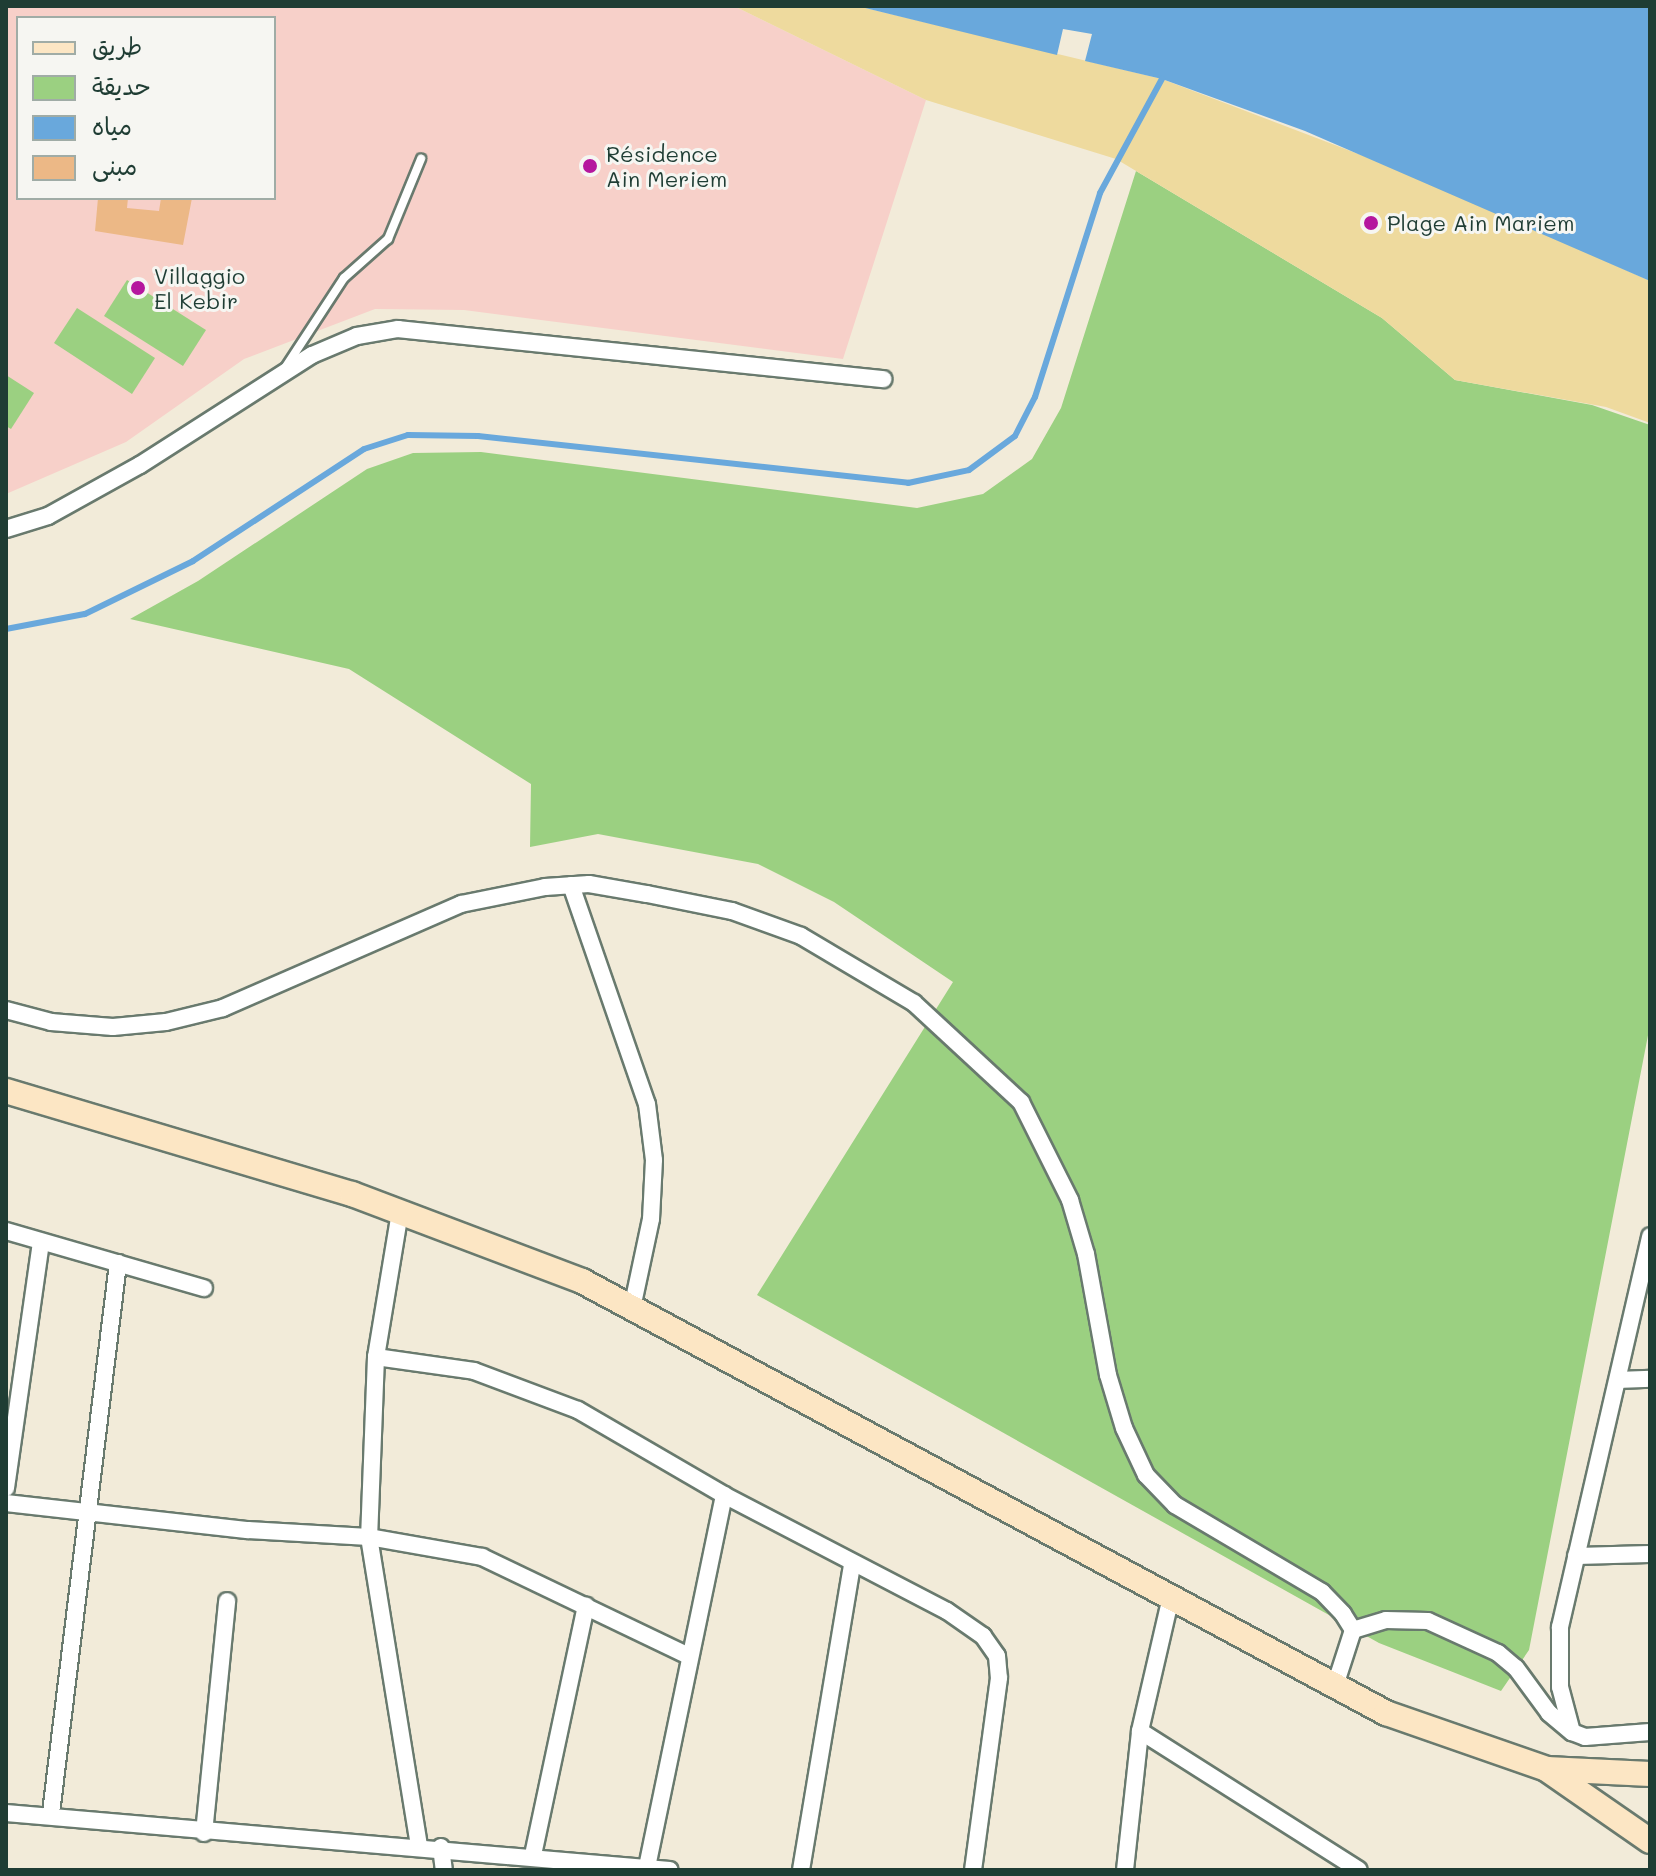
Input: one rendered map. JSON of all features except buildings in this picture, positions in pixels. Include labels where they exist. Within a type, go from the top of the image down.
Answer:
[{"type":"main road","points":[[6,1091],[400,1212],[633,1304],[1334,1689],[1439,1734],[1547,1769],[1650,1774]]},
{"type":"main road","points":[[1547,1769],[1650,1841]]},
{"type":"street","points":[[6,529],[48,516],[140,465],[280,375],[357,336],[398,329],[883,379]]},
{"type":"street","points":[[571,885],[647,1104],[654,1160],[651,1219],[633,1304]]},
{"type":"street","points":[[6,1010],[51,1022],[113,1027],[166,1022],[223,1008],[461,904],[571,885],[732,911],[801,936],[914,1003],[977,1058],[1021,1102],[1070,1200],[1086,1254],[1108,1375],[1124,1428],[1146,1475],[1175,1505],[1322,1592],[1353,1630]]},
{"type":"street","points":[[400,1212],[376,1357],[369,1537],[419,1847]]},
{"type":"street","points":[[6,1231],[204,1288]]},
{"type":"street","points":[[1572,1732],[1558,1664],[1576,1556],[1650,1236]]},
{"type":"street","points":[[6,1488],[41,1242]]},
{"type":"street","points":[[51,1813],[118,1263]]},
{"type":"street","points":[[376,1357],[429,1361],[530,1390],[623,1432],[724,1495],[947,1611],[983,1636],[997,1656],[998,1691],[973,1870]]},
{"type":"street","points":[[1618,1380],[1650,1379]]},
{"type":"street","points":[[647,1867],[687,1655],[724,1495]]},
{"type":"street","points":[[6,1503],[87,1515],[369,1537],[482,1557],[687,1655]]},
{"type":"street","points":[[1576,1556],[1650,1554]]},
{"type":"street","points":[[801,1870],[852,1564]]},
{"type":"street","points":[[1125,1870],[1140,1731],[1171,1597]]},
{"type":"street","points":[[204,1833],[227,1601]]},
{"type":"street","points":[[533,1855],[586,1606]]},
{"type":"street","points":[[1353,1630],[1386,1620],[1428,1621],[1467,1637],[1516,1668],[1549,1713],[1572,1732],[1585,1737],[1650,1732]]},
{"type":"street","points":[[1334,1689],[1353,1630]]},
{"type":"street","points":[[1140,1731],[1359,1870]]},
{"type":"street","points":[[6,1813],[51,1813],[204,1833],[441,1847],[533,1855],[600,1866],[670,1870]]},
{"type":"street","points":[[441,1847],[444,1870]]},
{"type":"lane","points":[[280,375],[344,278],[388,239],[421,159]]},
{"type":"shaded area","name":"Résidence Ain Meriem","points":[[6,6],[734,6],[926,100],[843,359],[464,310],[375,309],[244,359],[126,442],[6,494]]},
{"type":"green space","points":[[1136,171],[1382,318],[1455,380],[1592,405],[1650,425],[1650,1025],[1529,1650],[1501,1691],[1379,1643],[757,1295],[953,982],[834,902],[758,864],[598,834],[530,847],[531,784],[349,669],[130,619],[198,581],[367,469],[413,453],[481,452],[917,508],[983,494],[1032,459],[1061,408]]},
{"type":"green space","points":[[127,280],[206,330],[183,366],[104,316]]},
{"type":"green space","points":[[77,308],[155,358],[132,394],[54,343]]},
{"type":"green space","points":[[6,375],[34,393],[11,429],[6,426]]},
{"type":"sand","name":"Plage Ain Mariem","points":[[734,6],[857,6],[1162,79],[1424,179],[1650,281],[1650,423],[1606,407],[1455,380],[1382,318],[1116,159],[926,100]]},
{"type":"water","points":[[857,6],[1650,6],[1650,281],[1305,131],[1162,79],[1085,61],[1092,34],[1063,29],[1057,55]]},
{"type":"waterway","points":[[6,629],[85,614],[193,561],[364,449],[408,435],[478,436],[908,483],[969,470],[1015,436],[1035,397],[1100,193],[1162,79]]},
{"type":"place","name":"Résidence Ain Meriem","points":[[590,166]]},
{"type":"place","name":"Plage Ain Mariem","points":[[1371,223]]},
{"type":"place","name":"Villaggio El Kebir","points":[[138,288]]}]
